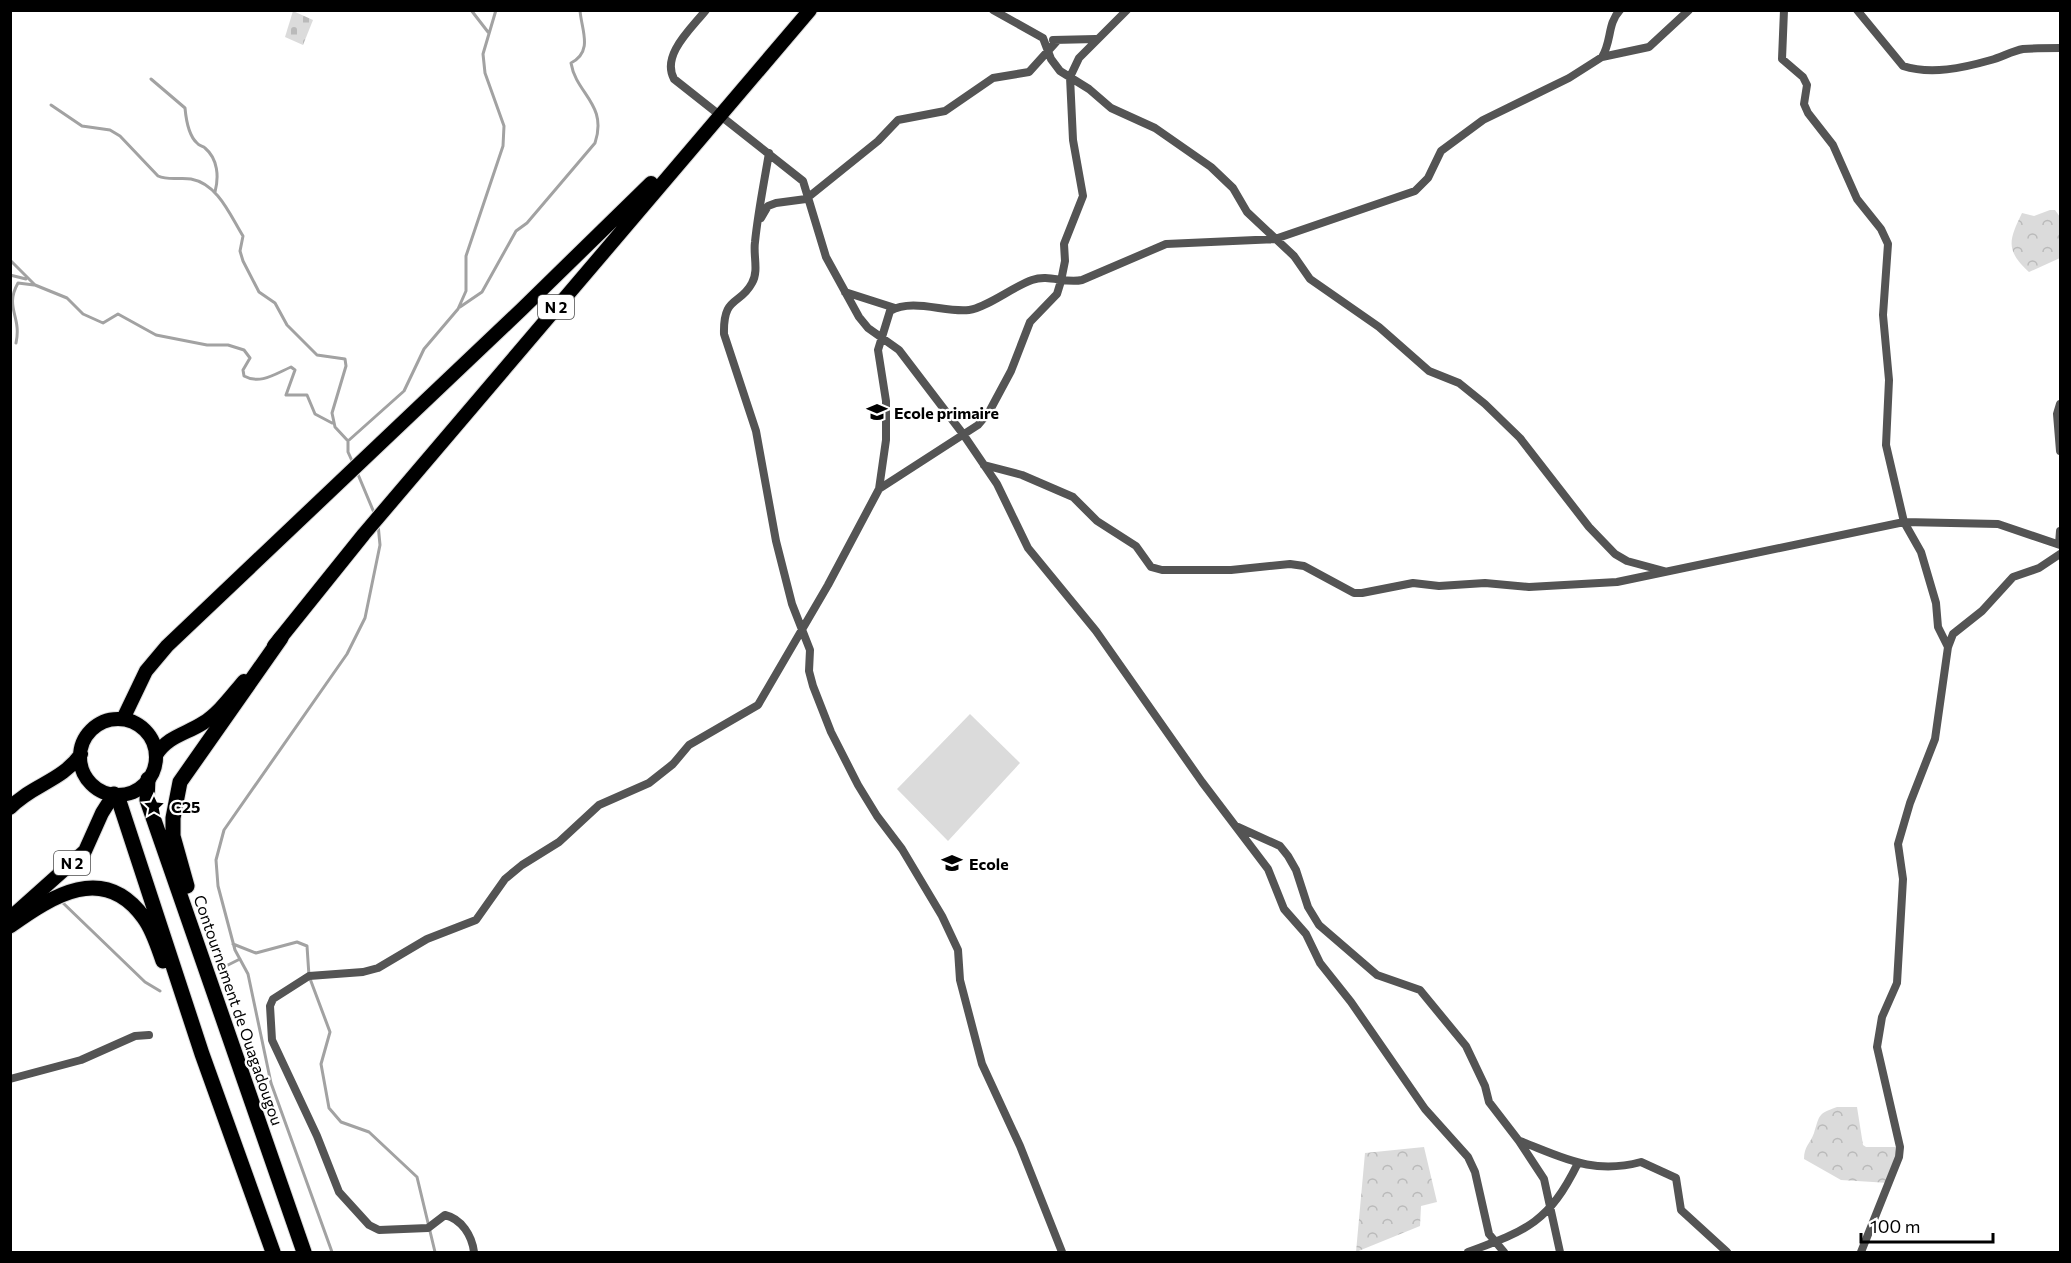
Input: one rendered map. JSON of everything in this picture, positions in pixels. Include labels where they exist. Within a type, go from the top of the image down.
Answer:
[{"type":"highway","points":[[232,1044],[178,856],[172,818],[180,782],[187,767],[281,638]]},
{"type":"highway","name":"Contournement de Ouagadougou","points":[[148,779],[147,800],[304,1252]]},
{"type":"highway","points":[[114,794],[135,846],[202,1054],[273,1252]]},
{"type":"highway","points":[[10,926],[47,899],[66,891],[83,888],[100,890],[130,903],[149,928],[202,1054]]},
{"type":"main road","name":"N 2","points":[[156,755],[171,738],[203,724],[216,713],[281,638],[394,498],[810,10]]},
{"type":"main road","name":"N 2","points":[[123,719],[154,659],[546,286],[718,116]]},
{"type":"main road","points":[[148,779],[134,791],[114,794],[97,788],[88,779],[82,767],[81,754],[84,741],[90,731],[105,722],[123,719],[144,729],[151,738],[156,755]]},
{"type":"main road","points":[[10,808],[34,787],[63,774],[81,754]]},
{"type":"main road","name":"Contournement de Ouagadougou","points":[[148,779],[153,772],[156,755]]},
{"type":"main road","name":"N 2","points":[[10,918],[85,851],[102,813],[114,794]]},
{"type":"street","points":[[706,10],[674,52],[670,72],[674,80],[718,116],[795,172],[803,181],[826,257],[868,328],[899,350],[963,434],[997,484],[1033,555],[1096,631],[1268,868],[1284,909],[1306,934],[1320,963],[1351,1002],[1425,1109],[1468,1157],[1475,1172],[1489,1234],[1504,1252]]},
{"type":"street","points":[[993,10],[1043,38],[1057,41],[1096,39]]},
{"type":"street","points":[[879,489],[978,424],[990,412],[1011,371],[1030,322],[1057,294],[1065,261],[1064,244],[1083,195],[1072,140],[1070,77],[1079,58],[1127,10]]},
{"type":"street","points":[[1602,57],[1609,46],[1610,23],[1620,10]]},
{"type":"street","points":[[845,292],[895,308],[929,306],[969,310],[1032,280],[1043,278],[1069,283],[1082,280],[1166,244],[1275,239],[1415,191],[1428,178],[1441,151],[1483,120],[1569,78],[1602,57],[1649,47],[1689,10]]},
{"type":"street","points":[[1784,10],[1782,59],[1803,77],[1807,85],[1804,104],[1808,113],[1833,145],[1857,199],[1881,229],[1888,244],[1883,315],[1889,380],[1886,445],[1904,522],[1921,552],[1936,603],[1938,627],[1948,647]]},
{"type":"street","points":[[1857,10],[1903,66],[1914,70],[1953,68],[2021,50],[2061,48]]},
{"type":"street","points":[[1043,38],[1060,71],[1112,108],[1155,128],[1211,166],[1233,188],[1247,212],[1294,256],[1310,279],[1379,327],[1429,370],[1459,383],[1485,404],[1520,438],[1589,527],[1614,554],[1627,561],[1665,572]]},
{"type":"street","points":[[758,224],[768,206],[808,197],[878,141],[898,120],[945,111],[993,78],[1029,72],[1057,41]]},
{"type":"street","points":[[769,153],[754,244],[755,275],[751,286],[728,309],[724,321],[724,334],[756,430],[776,541],[792,604],[810,650],[811,679],[831,732],[858,785],[877,816],[902,849],[942,916],[958,950],[960,980],[982,1064],[1002,1113],[1020,1146],[1062,1252]]},
{"type":"street","points":[[474,1252],[465,1228],[454,1217],[445,1215],[428,1228],[419,1230],[379,1230],[369,1225],[339,1192],[317,1136],[272,1040],[270,1006],[273,999],[309,976],[363,972],[378,968],[427,939],[476,920],[505,879],[522,865],[559,842],[599,805],[649,783],[674,764],[689,745],[758,705],[802,631],[879,489],[886,401],[878,350],[880,336],[888,315],[895,308]]},
{"type":"street","points":[[2061,404],[2057,426],[2061,451]]},
{"type":"street","points":[[983,465],[1022,475],[1073,497],[1097,521],[1136,546],[1151,567],[1162,570],[1231,570],[1290,564],[1304,566],[1354,593],[1413,584],[1439,586],[1485,583],[1528,587],[1606,584],[1904,522],[1998,524],[2060,544],[2061,531]]},
{"type":"street","points":[[1861,1252],[1899,1157],[1900,1147],[1877,1047],[1878,1033],[1897,983],[1903,879],[1898,844],[1910,803],[1935,739],[1948,647],[1953,634],[1982,611],[2013,577],[2039,568],[2061,554]]},
{"type":"street","points":[[1235,825],[1280,846],[1288,856],[1308,907],[1319,925],[1377,975],[1420,990],[1466,1046],[1485,1086],[1489,1102],[1544,1179],[1560,1252]]},
{"type":"street","points":[[10,1079],[81,1060],[135,1036],[149,1035]]},
{"type":"street","points":[[1519,1141],[1578,1163],[1608,1168],[1641,1162],[1676,1178],[1681,1210],[1727,1252]]},
{"type":"street","points":[[1468,1252],[1528,1229],[1550,1208],[1567,1186],[1578,1163]]},
{"type":"green space","points":[[293,11],[313,20],[303,45],[285,37]]},
{"type":"green space","points":[[2055,210],[2060,217],[2060,258],[2029,272],[2013,251],[2014,231],[2022,213],[2034,216]]},
{"type":"green space","points":[[970,714],[1020,763],[948,841],[897,789]]},
{"type":"green space","points":[[1837,1107],[1857,1107],[1863,1145],[1866,1147],[1900,1147],[1889,1183],[1841,1180],[1804,1159],[1806,1148],[1820,1116]]},
{"type":"green space","points":[[1424,1147],[1437,1202],[1421,1206],[1420,1226],[1356,1252],[1365,1153]]},
{"type":"waterway","points":[[471,10],[488,32]]},
{"type":"waterway","points":[[353,463],[348,452],[348,441],[404,391],[424,349],[458,309],[466,291],[466,256],[503,146],[504,126],[485,73],[483,54],[496,10]]},
{"type":"waterway","points":[[460,307],[482,292],[516,231],[527,223],[595,143],[598,130],[597,118],[590,100],[574,74],[571,63],[578,58],[584,46],[580,10]]},
{"type":"waterway","points":[[151,79],[185,108],[191,136],[213,157],[217,174],[215,192]]},
{"type":"waterway","points":[[51,105],[82,126],[110,130],[120,136],[158,176],[191,179],[209,187],[216,194],[243,236],[240,251],[259,292],[275,303],[287,325],[317,355],[345,359],[346,366],[332,413],[335,427],[348,441]]},
{"type":"waterway","points":[[10,260],[35,285],[67,298],[83,314],[103,323],[118,314],[156,335],[207,345],[228,345],[244,350],[250,358],[243,370],[244,376],[250,378],[268,378],[291,367],[295,370],[286,395],[307,395],[315,414],[332,423]]},
{"type":"waterway","points":[[10,275],[26,279]]},
{"type":"waterway","points":[[16,343],[14,292],[18,283],[34,285]]},
{"type":"waterway","points":[[357,472],[375,515]]},
{"type":"waterway","points":[[332,1252],[271,1083],[248,974],[235,950],[218,886],[216,860],[224,830],[347,654],[365,618],[380,545],[378,524]]},
{"type":"waterway","points":[[62,902],[145,982],[160,991]]},
{"type":"waterway","points":[[233,944],[256,953],[297,942],[307,946],[309,976],[330,1032],[321,1064],[329,1108],[341,1122],[369,1132],[417,1177],[435,1252]]},
{"type":"waterway","points":[[228,965],[240,959]]},
{"type":"place","name":"Ecole primaire","points":[[877,412]]},
{"type":"place","name":"C25","points":[[154,806]]},
{"type":"place","name":"Ecole","points":[[952,863]]}]
